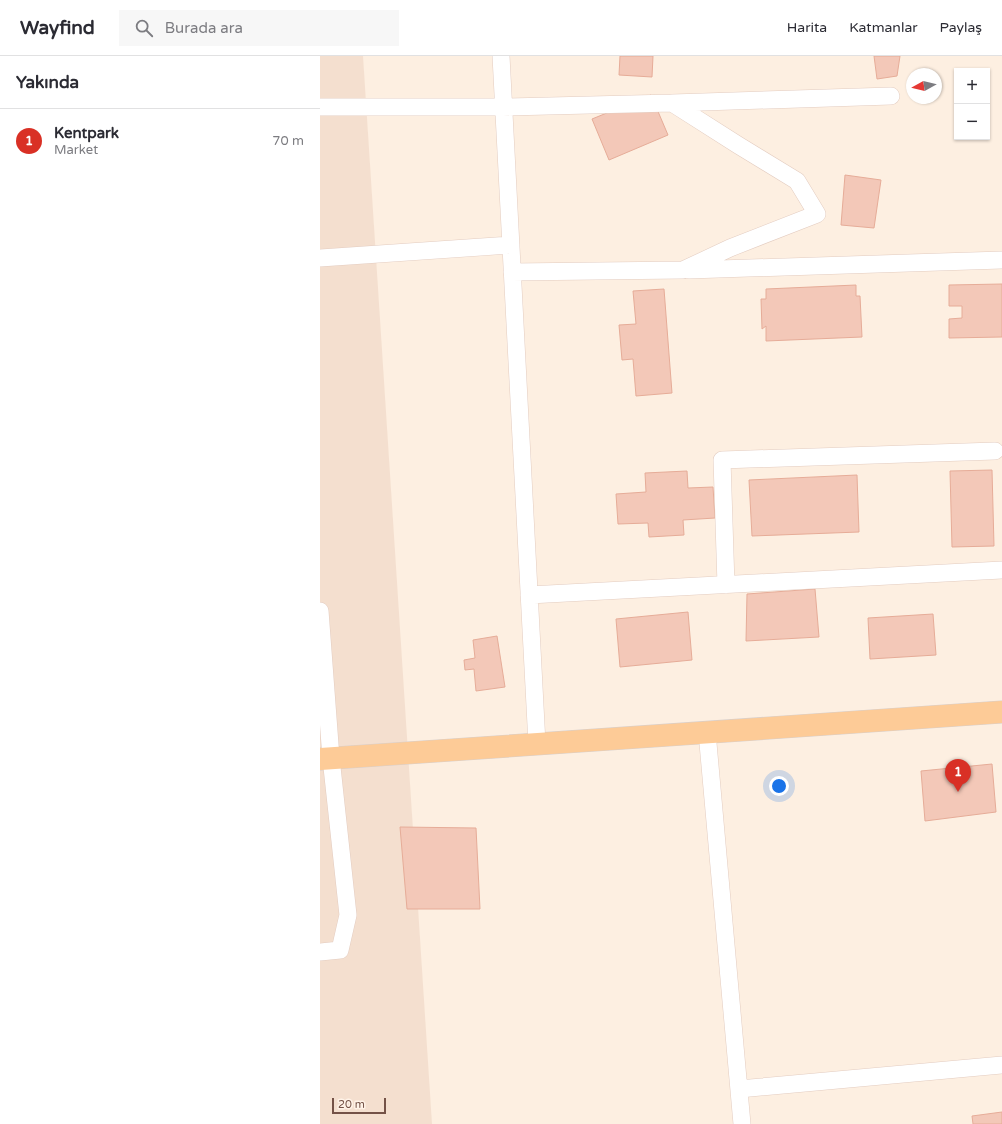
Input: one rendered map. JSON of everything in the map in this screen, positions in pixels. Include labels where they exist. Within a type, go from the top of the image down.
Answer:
[{"type":"main road","points":[[325,758],[1002,712]]},
{"type":"street","points":[[501,56],[537,744]]},
{"type":"street","points":[[320,107],[503,107],[891,96]]},
{"type":"street","points":[[672,103],[797,181],[817,214],[730,248],[683,270]]},
{"type":"street","points":[[320,258],[511,245]]},
{"type":"street","points":[[512,272],[683,270],[1002,260]]},
{"type":"street","points":[[726,585],[722,460],[995,451]]},
{"type":"street","points":[[529,594],[1002,570]]},
{"type":"street","points":[[320,611],[325,758],[348,915],[340,950],[320,952]]},
{"type":"street","points":[[708,732],[742,1124]]},
{"type":"street","points":[[739,1089],[1002,1065]]},
{"type":"shaded area","points":[[320,56],[363,56],[432,1124],[320,1124]]},
{"type":"building","points":[[620,56],[653,56],[652,77],[619,75]]},
{"type":"building","points":[[874,56],[900,56],[897,76],[877,79]]},
{"type":"building","points":[[651,95],[668,135],[609,160],[592,119]]},
{"type":"building","points":[[845,175],[881,180],[874,228],[841,225]]},
{"type":"building","points":[[1002,284],[1002,337],[949,338],[949,319],[962,318],[962,306],[949,306],[949,285]]},
{"type":"building","points":[[856,285],[856,296],[860,296],[862,337],[766,341],[766,326],[762,329],[761,299],[766,299],[766,289]]},
{"type":"building","points":[[664,289],[672,393],[636,396],[633,359],[622,360],[619,325],[636,324],[633,291]]},
{"type":"building","points":[[992,470],[994,546],[952,547],[950,471]]},
{"type":"building","points":[[687,471],[688,488],[713,487],[715,518],[683,520],[684,535],[649,537],[648,523],[618,524],[616,494],[646,492],[645,473]]},
{"type":"building","points":[[857,475],[859,532],[752,536],[749,480]]},
{"type":"building","points":[[815,589],[819,637],[746,641],[747,594]]},
{"type":"building","points":[[688,612],[692,660],[620,667],[616,619]]},
{"type":"building","points":[[933,614],[936,655],[870,659],[868,618]]},
{"type":"building","points":[[497,636],[505,687],[476,691],[474,669],[465,670],[464,660],[475,658],[473,640]]},
{"type":"building","points":[[992,764],[996,812],[925,821],[921,771]]},
{"type":"building","points":[[400,827],[476,828],[480,909],[407,909]]},
{"type":"building","points":[[1002,1112],[1002,1124],[973,1124],[972,1116]]},
{"type":"place","name":"Kentpark","points":[[958,792]]}]
